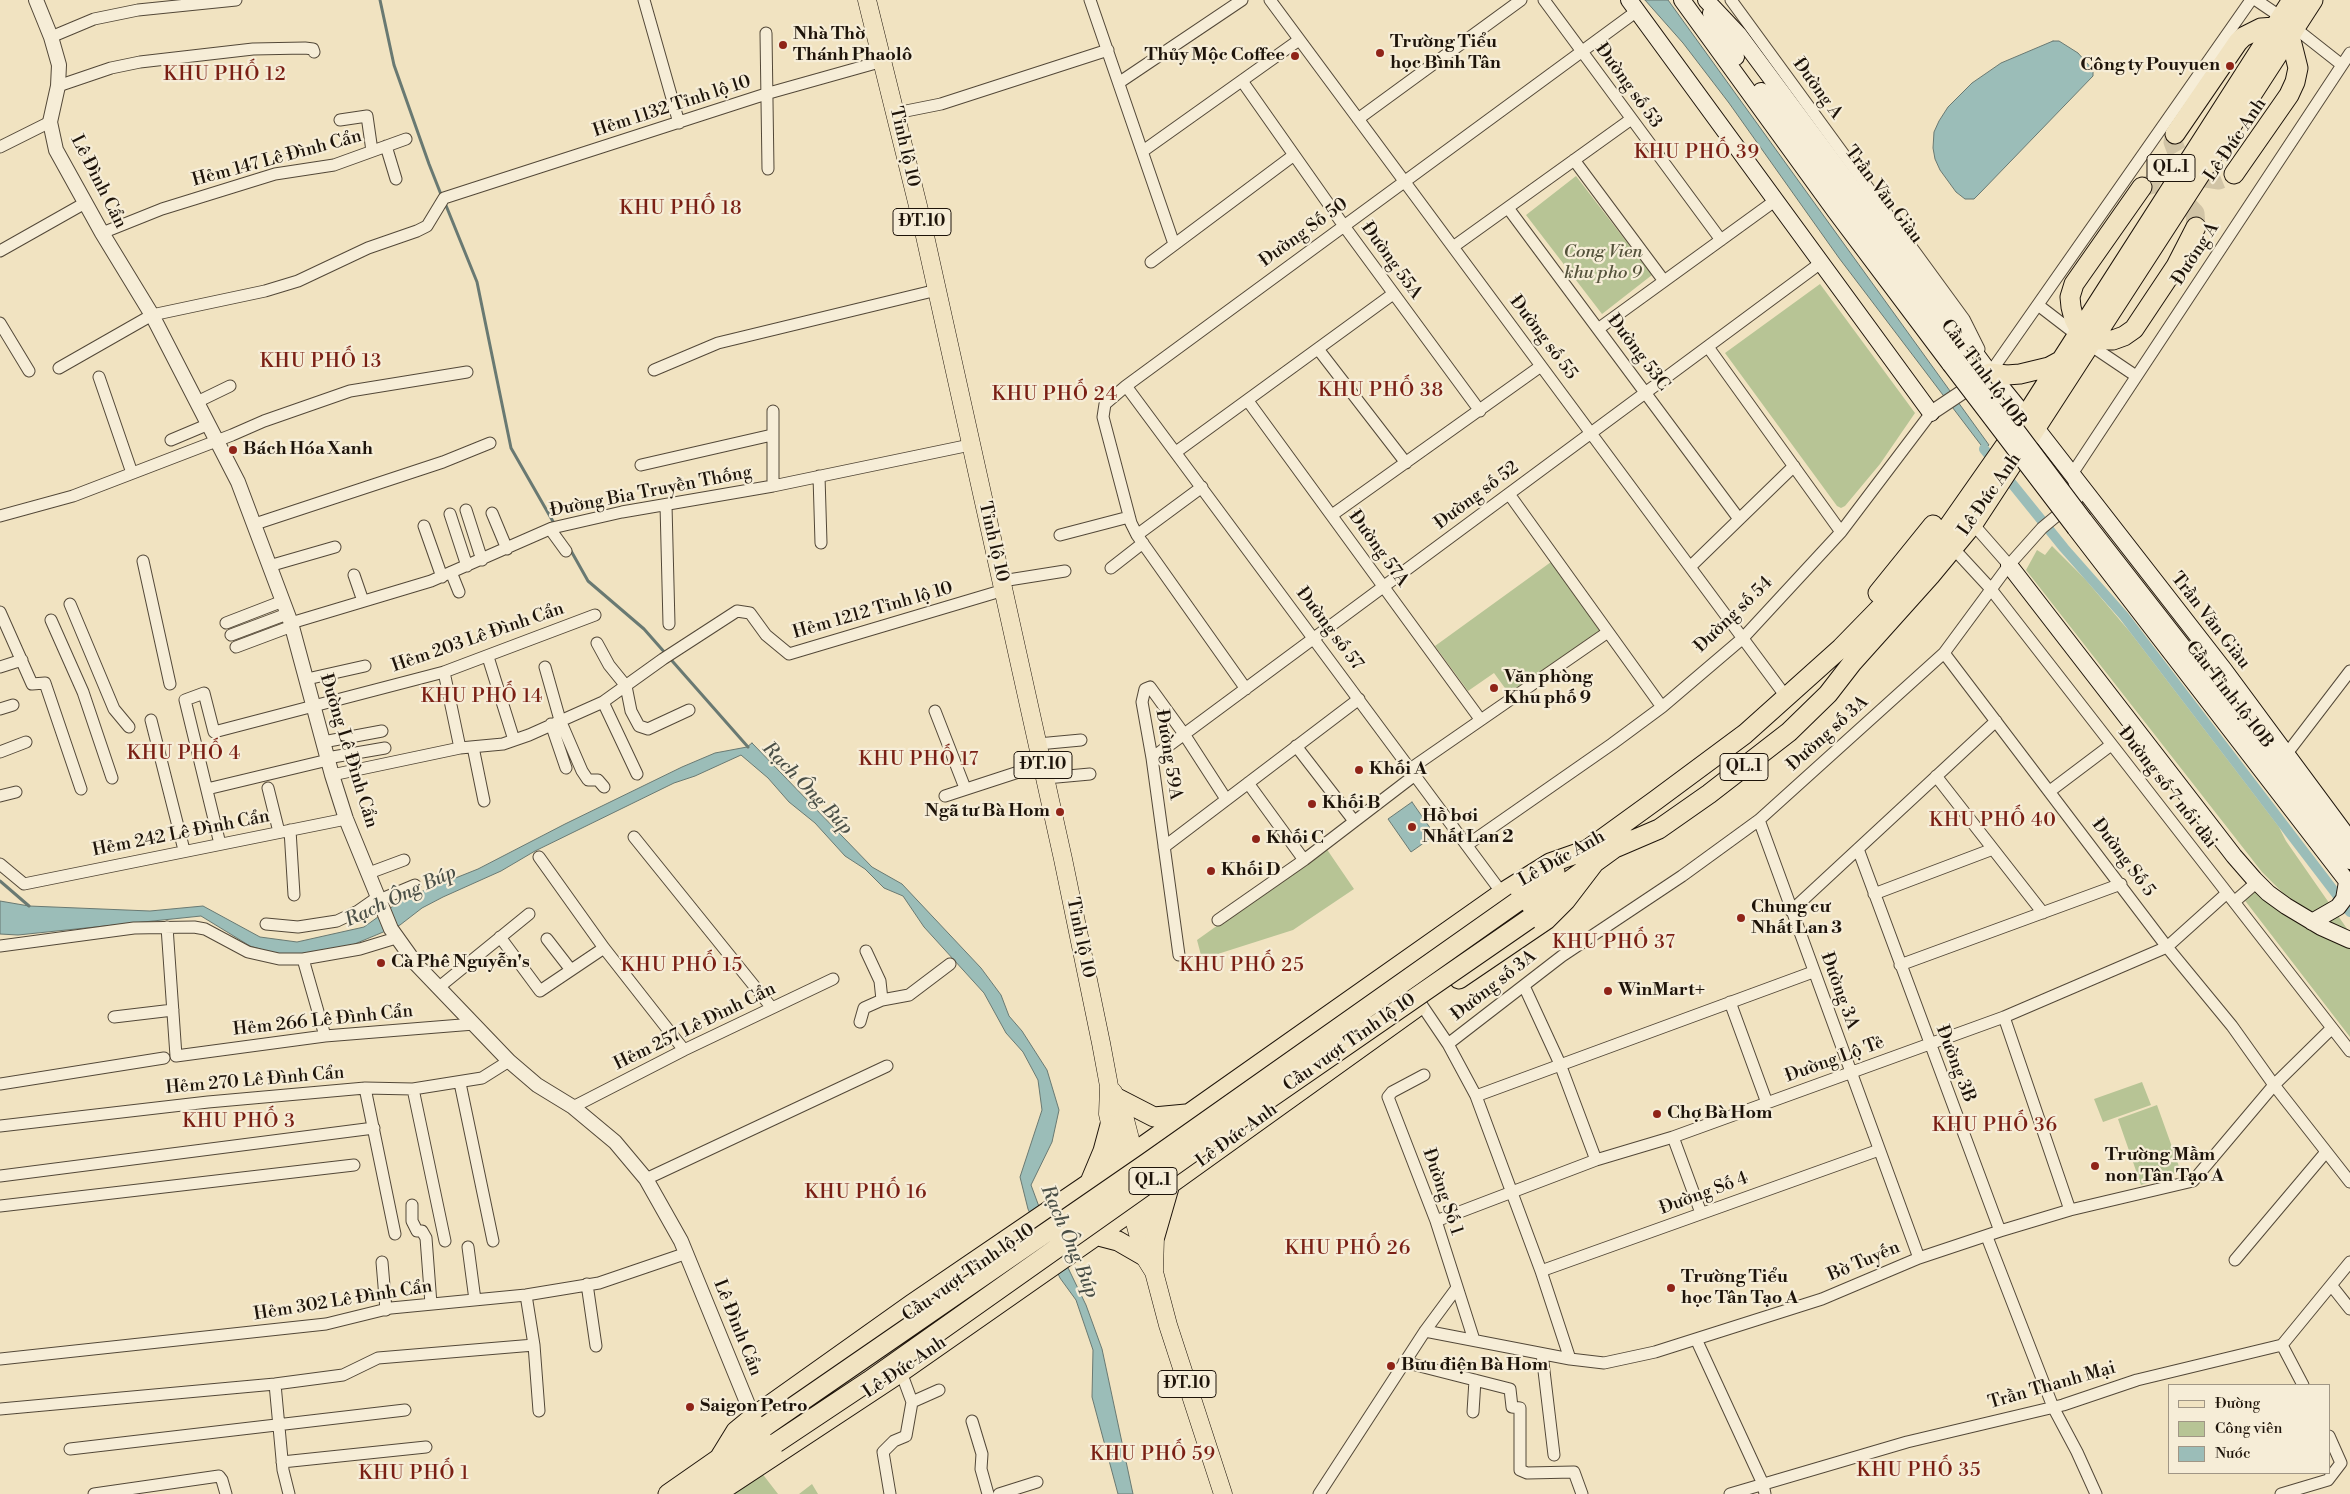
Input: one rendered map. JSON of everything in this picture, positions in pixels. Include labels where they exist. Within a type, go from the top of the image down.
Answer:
[{"type":"highway","name":"Lê Đức Anh","points":[[2285,27],[2292,0]]},
{"type":"highway","name":"Lê Đức Anh","points":[[716,1494],[764,1435],[992,1249],[1119,1163],[1268,1057],[1517,904],[1550,863],[1591,856],[1617,847],[1739,754],[1847,655],[1953,548],[1972,524],[2000,465],[2031,422],[2103,309],[2135,291],[2275,82],[2270,50],[2285,27],[2313,0]]},
{"type":"highway","points":[[2175,134],[2243,37],[2261,28],[2285,27],[2298,68],[2295,82],[2289,95],[2234,174]]},
{"type":"highway","name":"Lê Đức Anh","points":[[2103,309],[2098,292],[2104,276],[2138,218],[2243,57],[2270,50]]},
{"type":"highway","points":[[2142,187],[2074,284],[2070,297],[2071,307],[2074,319],[2085,338],[2113,340],[2124,336],[2134,329],[2176,266],[2196,227]]},
{"type":"highway","name":"Lê Đức Anh","points":[[2031,422],[2060,361],[2085,338]]},
{"type":"highway","points":[[1990,373],[2020,374],[2049,367],[2060,361]]},
{"type":"highway","name":"Lê Đức Anh","points":[[764,1435],[901,1372],[1095,1234],[1139,1206],[1421,1004],[1546,920],[1566,900],[1591,856],[1715,758],[1787,698],[1847,655],[1858,618],[1894,571],[1972,482],[2000,465]]},
{"type":"highway","name":"Cầu vượt Tỉnh lộ 10","points":[[668,1494],[720,1457],[764,1435],[1359,1024],[1517,904],[1546,878],[1591,856]]},
{"type":"highway","name":"Cầu vượt Tỉnh lộ 10","points":[[1517,904],[1566,884],[1591,856]]},
{"type":"highway","points":[[1268,1057],[1269,1073],[1275,1084],[1294,1095]]},
{"type":"highway","points":[[1114,1093],[1154,1117],[1190,1112],[1195,1132],[1204,1142],[1219,1149]]},
{"type":"highway","points":[[1090,1183],[1104,1151],[1110,1125]]},
{"type":"highway","points":[[1155,1236],[1170,1184]]},
{"type":"highway","points":[[1073,1194],[1090,1212],[1095,1234],[1123,1244],[1149,1264]]},
{"type":"highway","points":[[992,1249],[993,1253],[1006,1263],[1013,1276],[1014,1292]]},
{"type":"highway","points":[[693,1494],[742,1460],[764,1435]]},
{"type":"main road","name":"Tỉnh lộ 10","points":[[867,0],[896,113],[937,290],[1114,1093],[1134,1152],[1139,1206],[1149,1264],[1223,1494]]},
{"type":"main road","name":"Cầu Tỉnh lộ 10B","points":[[1682,0],[1834,211],[1985,412],[2349,884]]},
{"type":"main road","name":"Cầu Tỉnh lộ 10B","points":[[1705,1],[1726,43],[2032,454],[2350,860]]},
{"type":"main road","name":"Trần Văn Giàu","points":[[1705,1],[1739,35],[1990,373],[2072,474],[2224,671],[2350,840]]},
{"type":"main road","points":[[1633,6],[1931,413]]},
{"type":"main road","points":[[2009,565],[2234,856],[2257,882],[2286,906],[2350,940]]},
{"type":"main road","points":[[2318,923],[2341,903],[2349,884]]},
{"type":"main road","name":"Tỉnh lộ 10","points":[[1114,1093],[1110,1125],[1119,1163],[1155,1236],[1149,1264]]},
{"type":"street","name":"Lê Đình Cẩn","points":[[36,0],[51,37],[59,65],[58,86],[50,122],[56,150],[102,233],[152,314]]},
{"type":"street","points":[[51,37],[94,19],[138,10],[236,0]]},
{"type":"street","points":[[644,0],[679,123]]},
{"type":"street","points":[[1090,0],[1120,82],[1174,244]]},
{"type":"street","points":[[1120,82],[1242,0]]},
{"type":"street","name":"Đường số 55","points":[[1270,0],[1787,698]]},
{"type":"street","points":[[1358,119],[1522,0]]},
{"type":"street","name":"Đường số 53","points":[[1544,0],[1630,120],[1721,240]]},
{"type":"street","name":"Đường A","points":[[1731,0],[1964,319],[1990,373]]},
{"type":"street","points":[[1990,373],[2251,0]]},
{"type":"street","points":[[2256,0],[2285,27],[2342,64]]},
{"type":"street","name":"Đường Số 50","points":[[1246,689],[1140,539],[1129,517],[1102,412],[1108,400],[1582,52],[1633,6]]},
{"type":"street","points":[[766,33],[769,93],[768,169]]},
{"type":"street","points":[[1143,151],[1300,40]]},
{"type":"street","points":[[58,86],[111,68],[140,62],[253,49],[304,48],[313,49],[314,52]]},
{"type":"street","points":[[896,113],[968,95],[1108,50]]},
{"type":"street","name":"Đường A","points":[[2072,474],[2350,53]]},
{"type":"street","name":"Hẻm 1132 Tỉnh lộ 10","points":[[152,314],[265,291],[298,281],[368,248],[427,226],[444,198],[473,187],[769,93],[883,61]]},
{"type":"street","name":"Đường 55A","points":[[1242,81],[1393,294],[1480,411]]},
{"type":"street","points":[[340,120],[367,116],[372,151]]},
{"type":"street","points":[[1453,247],[1630,120]]},
{"type":"street","points":[[0,147],[50,122]]},
{"type":"street","name":"Hẻm 147 Lê Đình Cẩn","points":[[102,233],[162,209],[275,174],[334,165],[406,139]]},
{"type":"street","points":[[386,146],[396,180]]},
{"type":"street","points":[[1151,262],[1294,155]]},
{"type":"street","points":[[1574,160],[1664,281]]},
{"type":"street","points":[[1598,329],[1776,200]]},
{"type":"street","points":[[0,251],[85,203]]},
{"type":"street","name":"Đường 53C","points":[[1508,208],[1739,519]]},
{"type":"street","name":"Đường số 52","points":[[1152,758],[1822,262]]},
{"type":"street","points":[[654,370],[718,344],[937,290]]},
{"type":"street","points":[[1176,452],[1393,294]]},
{"type":"street","points":[[2038,305],[2136,376]]},
{"type":"street","points":[[59,368],[152,314]]},
{"type":"street","name":"Đường Lê Đình Cẩn","points":[[152,314],[238,482],[288,616],[307,679],[327,759],[346,819],[394,934],[438,988],[509,1061],[538,1085],[573,1108],[615,1142],[646,1179],[687,1253]]},
{"type":"street","points":[[0,323],[29,371]]},
{"type":"street","points":[[1708,347],[1841,532]]},
{"type":"street","points":[[1318,349],[1406,463]]},
{"type":"street","points":[[1332,515],[1542,366]]},
{"type":"street","points":[[0,516],[73,496],[350,391],[467,372]]},
{"type":"street","name":"Đường số 54","points":[[1466,845],[1662,707],[1743,638],[1841,532],[1931,413],[1990,373]]},
{"type":"street","points":[[99,377],[132,473]]},
{"type":"street","points":[[197,402],[230,386]]},
{"type":"street","name":"Đường số 57","points":[[1126,386],[1466,845],[1517,904]]},
{"type":"street","name":"Đường 57A","points":[[1248,400],[1480,719]]},
{"type":"street","points":[[772,486],[773,412]]},
{"type":"street","points":[[171,440],[208,424]]},
{"type":"street","points":[[641,465],[772,435]]},
{"type":"street","points":[[254,524],[443,462],[490,443]]},
{"type":"street","name":"Đường Bia Truyền Thống","points":[[288,616],[363,601],[447,574],[551,528],[772,486],[970,445]]},
{"type":"street","points":[[1690,567],[1794,466]]},
{"type":"street","name":"Đường số 3A","points":[[1448,1044],[1562,956],[1682,876],[1759,820],[1944,653],[1990,588],[2009,565],[2042,528],[2078,498],[2072,474]]},
{"type":"street","points":[[818,476],[821,543]]},
{"type":"street","points":[[1111,568],[1140,539],[1202,487]]},
{"type":"street","points":[[1509,494],[1662,707]]},
{"type":"street","points":[[666,505],[669,624]]},
{"type":"street","points":[[466,510],[482,560]]},
{"type":"street","points":[[492,513],[507,549]]},
{"type":"street","points":[[450,514],[467,566]]},
{"type":"street","points":[[1060,535],[1129,517]]},
{"type":"street","points":[[1972,524],[2009,565]]},
{"type":"street","points":[[424,526],[447,574],[459,592]]},
{"type":"street","points":[[551,528],[566,551]]},
{"type":"street","points":[[269,566],[335,547]]},
{"type":"street","name":"Đường số 7 nối dài","points":[[1953,548],[1990,588],[2350,1051]]},
{"type":"street","points":[[142,561],[170,684]]},
{"type":"street","points":[[1003,586],[1065,571]]},
{"type":"street","points":[[354,575],[363,601]]},
{"type":"street","name":"Hẻm 1212 Tỉnh lộ 10","points":[[332,775],[460,748],[503,744],[514,740],[603,702],[663,659],[737,611],[750,613],[766,635],[789,654],[1003,586]]},
{"type":"street","points":[[70,604],[114,709],[129,727]]},
{"type":"street","points":[[0,612],[32,684],[45,683],[81,789]]},
{"type":"street","points":[[226,623],[288,616]]},
{"type":"street","points":[[231,635],[288,616]]},
{"type":"street","points":[[236,647],[288,616]]},
{"type":"street","name":"Hẻm 203 Lê Đình Cẩn","points":[[207,789],[185,700],[204,693],[214,732],[444,672],[595,616]]},
{"type":"street","points":[[51,620],[83,692],[112,778]]},
{"type":"street","points":[[1218,920],[1304,860],[1480,719],[1608,632]]},
{"type":"street","points":[[597,643],[609,665],[626,686],[631,711],[639,726],[648,729],[689,710]]},
{"type":"street","name":"Đường Số 5","points":[[1944,653],[2350,1182]]},
{"type":"street","points":[[488,657],[514,740]]},
{"type":"street","points":[[0,667],[22,660]]},
{"type":"street","points":[[307,679],[365,666]]},
{"type":"street","points":[[545,667],[566,768]]},
{"type":"street","points":[[2286,756],[2350,671]]},
{"type":"street","points":[[444,672],[460,748]]},
{"type":"street","name":"Đường 59A","points":[[1179,955],[1152,758],[1142,702],[1145,689],[1150,687],[1184,734],[1226,799]]},
{"type":"street","points":[[1164,846],[1359,699]]},
{"type":"street","points":[[603,702],[637,774]]},
{"type":"street","points":[[0,710],[13,705]]},
{"type":"street","points":[[935,711],[966,788]]},
{"type":"street","points":[[151,720],[184,850]]},
{"type":"street","points":[[1791,911],[1996,720]]},
{"type":"street","points":[[556,722],[588,780],[598,780],[604,787]]},
{"type":"street","points":[[323,742],[382,731]]},
{"type":"street","points":[[1038,744],[1081,740]]},
{"type":"street","points":[[0,752],[26,742]]},
{"type":"street","points":[[2050,792],[2111,745]]},
{"type":"street","points":[[1296,746],[1354,821]]},
{"type":"street","points":[[473,747],[484,801]]},
{"type":"street","points":[[220,844],[207,789],[327,759],[385,748]]},
{"type":"street","points":[[945,796],[966,788],[1044,771],[1090,774]]},
{"type":"street","points":[[1936,776],[2043,913]]},
{"type":"street","points":[[1248,782],[1304,860]]},
{"type":"street","points":[[268,788],[285,831],[294,895]]},
{"type":"street","points":[[0,796],[16,792]]},
{"type":"street","name":"Hẻm 242 Lê Đình Cẩn","points":[[0,864],[24,884],[184,850],[346,819]]},
{"type":"street","name":"Đường 3A","points":[[1759,820],[1919,1258]]},
{"type":"street","points":[[634,837],[772,1008]]},
{"type":"street","points":[[1874,894],[1993,849]]},
{"type":"street","name":"Đường 3B","points":[[1858,850],[2000,1231]]},
{"type":"street","points":[[539,858],[604,948],[684,1050]]},
{"type":"street","points":[[369,873],[404,860]]},
{"type":"street","points":[[2234,902],[2257,882]]},
{"type":"street","points":[[1900,965],[2121,884]]},
{"type":"street","points":[[266,924],[298,927],[338,921],[379,900],[415,885]]},
{"type":"street","name":"Đường Lộ Tẻ","points":[[1436,1221],[1596,1160],[1673,1137],[2004,1018],[2167,946],[2227,893]]},
{"type":"street","points":[[438,988],[529,914]]},
{"type":"street","points":[[0,946],[134,928],[167,927],[205,929],[248,952],[279,959],[304,959],[360,949],[394,934]]},
{"type":"street","points":[[114,1017],[173,1010],[167,927]]},
{"type":"street","points":[[500,937],[538,991],[542,991],[604,948]]},
{"type":"street","points":[[547,939],[571,970]]},
{"type":"street","points":[[866,951],[880,981],[882,1000]]},
{"type":"street","points":[[304,959],[325,1036]]},
{"type":"street","points":[[860,1022],[864,1008],[882,1000],[910,996],[950,964]]},
{"type":"street","points":[[1476,1096],[1813,972]]},
{"type":"street","name":"Hẻm 257 Lê Đình Cẩn","points":[[573,1108],[684,1050],[833,979]]},
{"type":"street","points":[[1524,986],[1560,1064],[1596,1160]]},
{"type":"street","points":[[1730,1002],[1767,1103]]},
{"type":"street","points":[[1421,1004],[1448,1044],[1476,1096],[1541,1270],[1570,1359]]},
{"type":"street","name":"Hẻm 266 Lê Đình Cẩn","points":[[173,1010],[176,1056],[325,1036],[474,1024]]},
{"type":"street","points":[[2004,1018],[2070,1210]]},
{"type":"street","name":"Bờ Tuyến","points":[[1424,1331],[1570,1359],[1604,1363],[1654,1352],[1822,1299],[1919,1258],[1987,1237],[2000,1231],[2070,1210],[2193,1181],[2274,1085],[2332,1028]]},
{"type":"street","points":[[0,1084],[164,1058]]},
{"type":"street","name":"Hẻm 270 Lê Đình Cẩn","points":[[0,1126],[208,1102],[365,1088],[413,1089],[460,1083],[482,1078],[509,1061]]},
{"type":"street","points":[[646,1179],[887,1066]]},
{"type":"street","name":"Đường Số 1","points":[[1424,1075],[1392,1092],[1388,1097],[1436,1221],[1456,1289],[1474,1340]]},
{"type":"street","points":[[460,1083],[493,1241]]},
{"type":"street","points":[[365,1088],[395,1234]]},
{"type":"street","points":[[413,1089],[445,1241]]},
{"type":"street","points":[[0,1176],[374,1128]]},
{"type":"street","points":[[1673,1137],[1701,1213]]},
{"type":"street","name":"Đường Số 4","points":[[1541,1270],[1879,1150]]},
{"type":"street","points":[[2235,1260],[2326,1152]]},
{"type":"street","points":[[0,1206],[354,1165]]},
{"type":"street","points":[[412,1205],[412,1221],[417,1231],[422,1231],[426,1238],[431,1304]]},
{"type":"street","points":[[1987,1237],[2054,1407],[2096,1494]]},
{"type":"street","points":[[468,1247],[475,1300]]},
{"type":"street","name":"Lê Đình Cẩn","points":[[687,1253],[764,1435]]},
{"type":"street","name":"Hẻm 302 Lê Đình Cẩn","points":[[0,1358],[326,1324],[386,1310],[526,1295],[587,1284],[599,1284],[687,1253]]},
{"type":"street","points":[[382,1262],[386,1310]]},
{"type":"street","points":[[2302,1384],[2282,1345],[2350,1262]]},
{"type":"street","points":[[587,1284],[596,1346]]},
{"type":"street","points":[[2331,1285],[2350,1309]]},
{"type":"street","points":[[1319,1494],[1424,1331],[1456,1289]]},
{"type":"street","points":[[526,1295],[534,1344],[539,1411]]},
{"type":"street","points":[[1696,1339],[1764,1489]]},
{"type":"street","points":[[0,1409],[275,1384],[343,1375],[378,1358],[534,1344]]},
{"type":"street","name":"Trần Thanh Mại","points":[[1730,1494],[1764,1489],[1907,1442],[2054,1407],[2137,1380],[2282,1345]]},
{"type":"street","points":[[1542,1354],[1554,1455]]},
{"type":"street","points":[[1404,1362],[1510,1389],[1512,1407],[1520,1408],[1520,1470],[1528,1473],[1574,1472],[1582,1494]]},
{"type":"street","points":[[890,1494],[883,1452],[894,1441],[906,1436],[912,1402],[901,1372]]},
{"type":"street","points":[[1473,1412],[1475,1380]]},
{"type":"street","points":[[275,1384],[282,1462],[288,1494]]},
{"type":"street","points":[[912,1402],[939,1390]]},
{"type":"street","points":[[70,1449],[405,1410]]},
{"type":"street","points":[[972,1420],[982,1454],[981,1469],[988,1494]]},
{"type":"street","points":[[2281,1494],[2328,1480],[2341,1463],[2330,1438]]},
{"type":"street","points":[[282,1462],[426,1447]]},
{"type":"street","points":[[94,1494],[219,1476],[226,1494]]},
{"type":"street","points":[[999,1494],[1037,1482]]},
{"type":"green space","name":"Cong Vien khu pho 9","points":[[1576,176],[1652,275],[1602,314],[1526,215]]},
{"type":"green space","points":[[1820,284],[1915,413],[1880,464],[1845,506],[1841,508],[1837,506],[1725,353]]},
{"type":"green space","points":[[2052,546],[2085,579],[2130,632],[2279,827],[2286,841],[2350,933],[2337,931],[2284,894],[2262,872],[2026,570],[2037,550],[2045,555]]},
{"type":"green space","points":[[1551,562],[1600,630],[1510,695],[1494,673],[1468,691],[1435,646]]},
{"type":"green space","points":[[1326,848],[1354,889],[1293,930],[1202,959],[1197,940]]},
{"type":"green space","points":[[2257,887],[2350,948],[2350,1037],[2243,898]]},
{"type":"green space","points":[[2142,1082],[2151,1105],[2103,1122],[2094,1099]]},
{"type":"green space","points":[[2157,1105],[2181,1172],[2141,1185],[2118,1119]]},
{"type":"green space","points":[[761,1472],[778,1494],[729,1494]]},
{"type":"green space","points":[[812,1484],[818,1494],[799,1494]]},
{"type":"water","points":[[1645,0],[1668,0],[1989,445],[1984,449],[1839,258],[1729,103],[1683,43]]},
{"type":"water","points":[[2053,41],[2059,41],[2078,53],[2093,70],[2093,76],[1974,199],[1965,199],[1956,192],[1940,170],[1935,159],[1933,148],[1934,132],[1939,121],[1948,107],[1972,83],[2001,63]]},
{"type":"water","name":"Rạch Ông Búp","points":[[752,743],[872,867],[902,884],[981,968],[1001,995],[1009,1016],[1022,1031],[1047,1070],[1059,1110],[1052,1142],[1031,1185],[1041,1212],[1086,1305],[1102,1349],[1133,1494],[1118,1494],[1092,1397],[1093,1350],[1076,1300],[1060,1278],[1028,1209],[1020,1177],[1042,1110],[1038,1080],[1023,1052],[1006,1033],[984,993],[924,927],[903,896],[884,888],[865,869],[845,856],[815,823],[789,802],[768,778],[741,755],[695,776],[674,783],[535,851],[501,871],[443,897],[422,908],[400,925],[345,948],[283,956],[250,946],[201,916],[18,935],[0,934],[0,901],[29,906],[150,911],[203,906],[260,937],[297,942],[364,927],[403,899],[478,869],[682,767],[715,753],[747,747]]},
{"type":"water","name":"Hồ bơi Nhất Lan 2","points":[[1412,802],[1435,835],[1411,852],[1388,819]]},
{"type":"waterway","points":[[380,0],[394,65],[442,197]]},
{"type":"waterway","points":[[445,203],[477,282],[511,448],[555,525]]},
{"type":"waterway","points":[[1984,449],[2064,548],[2124,616],[2350,912]]},
{"type":"waterway","points":[[570,549],[588,581],[644,629],[748,747]]},
{"type":"waterway","points":[[0,881],[29,906]]},
{"type":"tunnel","points":[[2175,134],[2173,142],[2176,150],[2183,162],[2193,172],[2206,178],[2219,180],[2234,174]]},
{"type":"tunnel","points":[[2142,187],[2156,183],[2174,191],[2195,213],[2196,227]]},
{"type":"place","name":"Nhà Thờ Thánh Phaolô","points":[[783,45]]},
{"type":"place","name":"Trường Tiểu học Bình Tân","points":[[1380,53]]},
{"type":"place","name":"Thủy Mộc Coffee","points":[[1295,56]]},
{"type":"place","name":"Công ty Pouyuen","points":[[2230,66]]},
{"type":"place","name":"Bách Hóa Xanh","points":[[233,450]]},
{"type":"place","name":"Văn phòng Khu phố 9","points":[[1494,688]]},
{"type":"place","name":"Khối A","points":[[1359,770]]},
{"type":"place","name":"Khối B","points":[[1312,804]]},
{"type":"place","name":"Ngã tư Bà Hom","points":[[1060,812]]},
{"type":"place","name":"Hồ bơi Nhất Lan 2","points":[[1412,827]]},
{"type":"place","name":"Khối C","points":[[1256,839]]},
{"type":"place","name":"Khối D","points":[[1211,871]]},
{"type":"place","name":"Chung cư Nhất Lan 3","points":[[1741,918]]},
{"type":"place","name":"Cà Phê Nguyễn's","points":[[381,963]]},
{"type":"place","name":"WinMart+","points":[[1608,991]]},
{"type":"place","name":"Chợ Bà Hom","points":[[1657,1114]]},
{"type":"place","name":"Trường Mầm non Tân Tạo A","points":[[2095,1166]]},
{"type":"place","name":"Trường Tiểu học Tân Tạo A","points":[[1671,1288]]},
{"type":"place","name":"Bưu điện Bà Hom","points":[[1391,1366]]},
{"type":"place","name":"Saigon Petro","points":[[690,1407]]},
{"type":"district","name":"KHU PHỐ 12","points":[[225,75]]},
{"type":"district","name":"KHU PHỐ 39","points":[[1697,153]]},
{"type":"district","name":"KHU PHỐ 18","points":[[681,209]]},
{"type":"district","name":"KHU PHỐ 13","points":[[321,362]]},
{"type":"district","name":"KHU PHỐ 38","points":[[1381,391]]},
{"type":"district","name":"KHU PHỐ 24","points":[[1055,395]]},
{"type":"district","name":"KHU PHỐ 14","points":[[482,697]]},
{"type":"district","name":"KHU PHỐ 4","points":[[184,754]]},
{"type":"district","name":"KHU PHỐ 17","points":[[919,760]]},
{"type":"district","name":"KHU PHỐ 40","points":[[1993,821]]},
{"type":"district","name":"KHU PHỐ 37","points":[[1614,943]]},
{"type":"district","name":"KHU PHỐ 15","points":[[682,966]]},
{"type":"district","name":"KHU PHỐ 25","points":[[1242,966]]},
{"type":"district","name":"KHU PHỐ 3","points":[[239,1122]]},
{"type":"district","name":"KHU PHỐ 36","points":[[1995,1126]]},
{"type":"district","name":"KHU PHỐ 16","points":[[866,1193]]},
{"type":"district","name":"KHU PHỐ 26","points":[[1348,1249]]},
{"type":"district","name":"KHU PHỐ 59","points":[[1153,1455]]},
{"type":"district","name":"KHU PHỐ 35","points":[[1919,1471]]},
{"type":"district","name":"KHU PHỐ 1","points":[[414,1474]]}]
